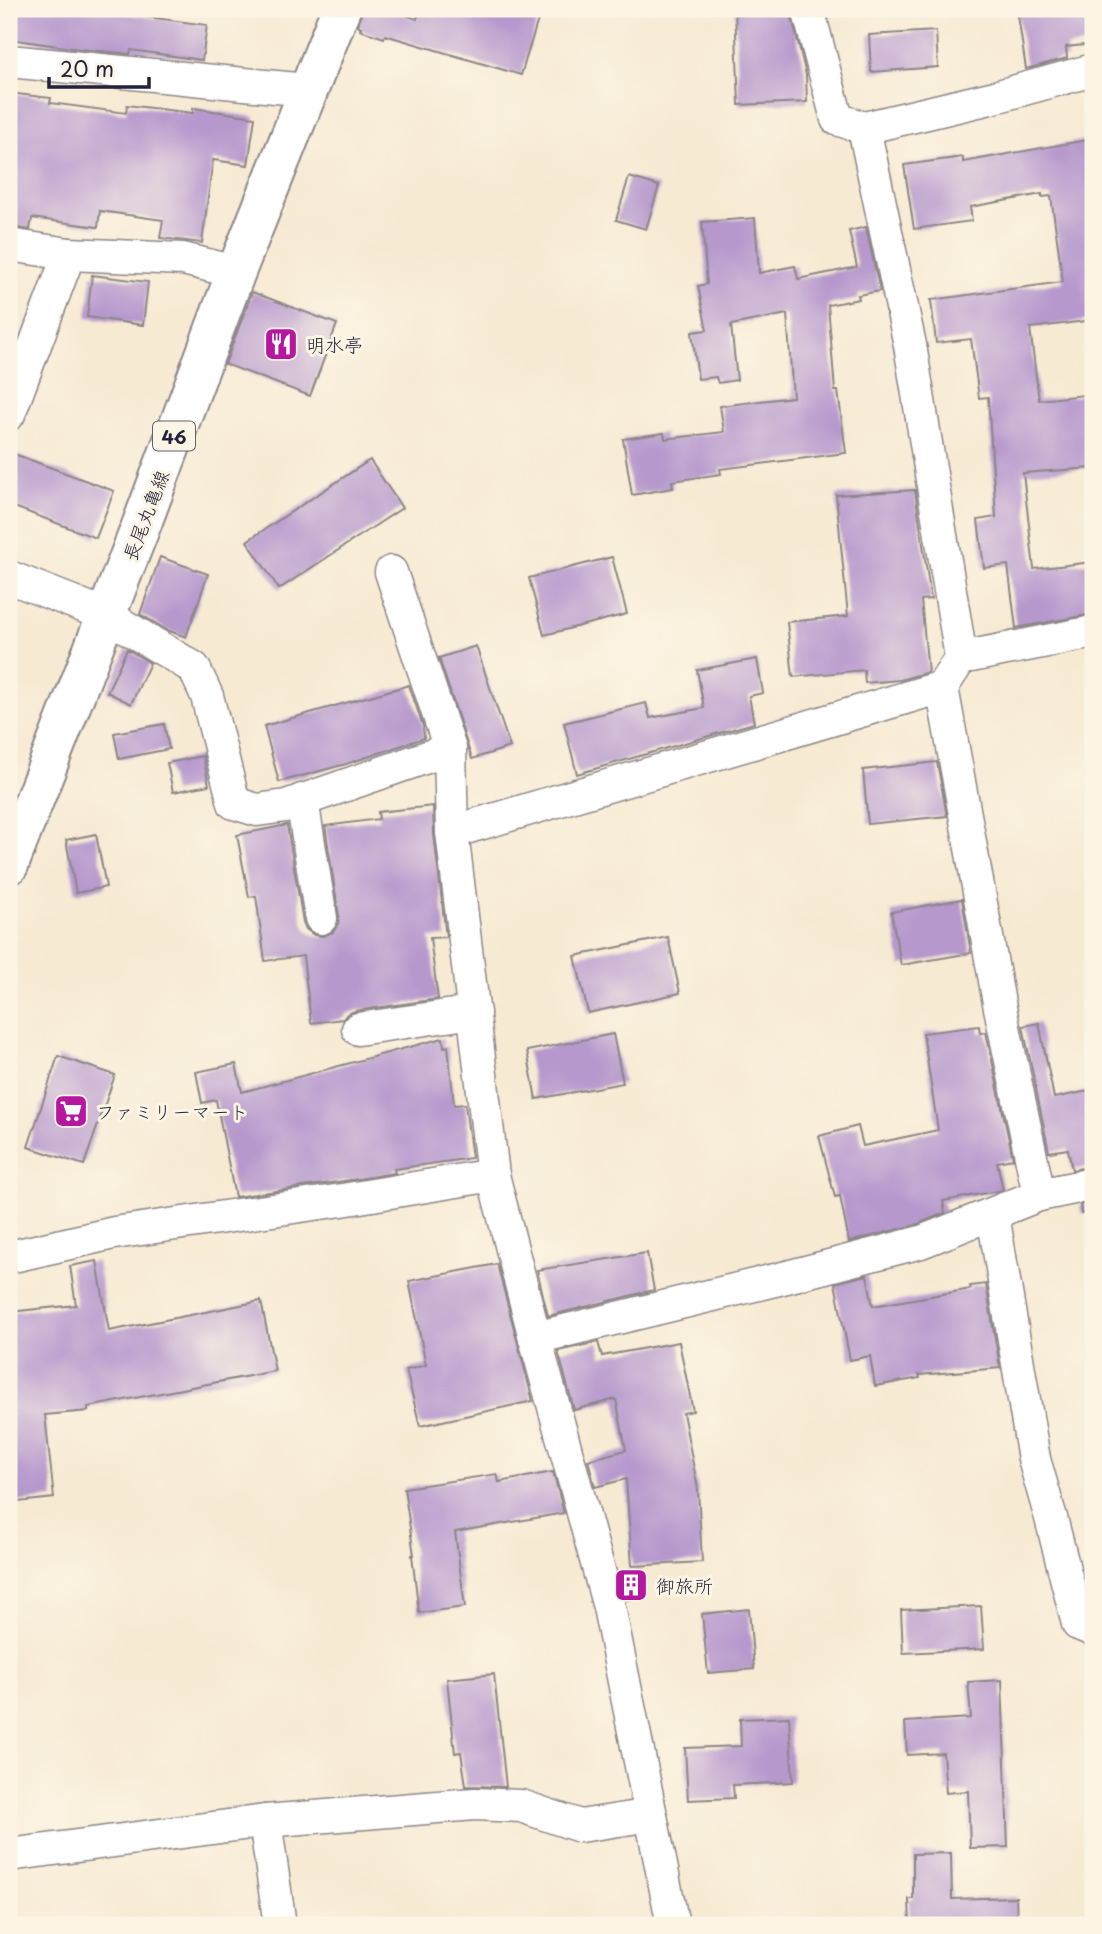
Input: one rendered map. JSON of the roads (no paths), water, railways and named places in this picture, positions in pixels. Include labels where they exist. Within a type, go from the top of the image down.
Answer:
[{"type":"main road","name":"長尾丸亀線","points":[[9,864],[236,272],[341,9]]},
{"type":"street","points":[[808,9],[837,119],[864,128],[995,97],[1093,70]]},
{"type":"street","points":[[9,61],[307,90]]},
{"type":"street","points":[[453,832],[942,687],[961,658],[910,345],[864,128]]},
{"type":"street","points":[[9,245],[69,254],[183,259],[236,272]]},
{"type":"street","points":[[9,414],[69,254]]},
{"type":"street","points":[[391,572],[450,749],[453,832],[493,1175],[610,1607],[673,1925]]},
{"type":"street","points":[[9,577],[106,615],[194,668],[207,696],[234,803],[257,810],[286,806],[450,749]]},
{"type":"street","points":[[961,658],[1093,632]]},
{"type":"street","points":[[942,687],[999,1003],[1039,1195]]},
{"type":"street","points":[[302,800],[321,918]]},
{"type":"street","points":[[358,1029],[474,1012]]},
{"type":"street","points":[[9,1257],[114,1233],[493,1175]]},
{"type":"street","points":[[535,1338],[908,1245],[993,1215],[1039,1195],[1093,1184]]},
{"type":"street","points":[[993,1215],[1034,1459],[1077,1624],[1093,1630]]},
{"type":"street","points":[[9,1855],[265,1821],[475,1804],[521,1806],[580,1826],[651,1815]]},
{"type":"street","points":[[265,1821],[280,1925]]},
{"type":"place","name":"明水亭","points":[[281,344]]},
{"type":"place","name":"ファミリーマート","points":[[71,1111]]},
{"type":"place","name":"御旅所","points":[[631,1585]]}]
